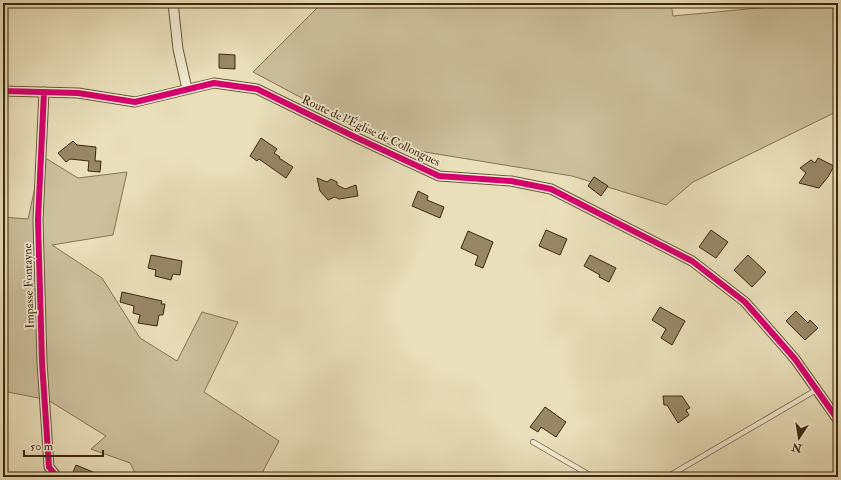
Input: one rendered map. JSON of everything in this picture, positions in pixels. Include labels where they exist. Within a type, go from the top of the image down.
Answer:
[{"type":"street","points":[[173,3],[178,49],[187,89]]},
{"type":"street","name":"Route de l’Église de Collongues","points":[[3,91],[78,93],[135,102],[214,83],[257,89],[439,176],[511,181],[551,189],[692,262],[745,302],[794,359],[838,420]]},
{"type":"street","name":"Impasse Fontayne","points":[[44,92],[38,220],[42,354],[48,467],[57,477]]},
{"type":"lane","points":[[667,477],[816,390]]},
{"type":"lane","points":[[533,442],[593,477]]},
{"type":"shaded area","points":[[322,3],[671,3],[673,16],[813,3],[834,3],[838,22],[838,111],[693,182],[666,205],[572,176],[394,147],[253,72]]},
{"type":"shaded area","points":[[42,156],[78,178],[127,172],[113,235],[52,245],[102,278],[140,338],[177,361],[202,312],[238,322],[204,392],[279,441],[260,477],[137,477],[130,463],[91,449],[106,436],[48,400],[3,391],[3,217],[28,219]]},
{"type":"building","points":[[219,54],[235,55],[235,69],[219,68]]},
{"type":"building","points":[[261,138],[277,149],[274,153],[280,157],[279,158],[293,167],[286,178],[259,159],[257,161],[250,156]]},
{"type":"building","points":[[73,141],[77,145],[96,147],[95,161],[101,161],[100,172],[88,171],[89,161],[70,159],[66,162],[58,153]]},
{"type":"building","points":[[818,158],[834,166],[828,177],[819,188],[799,183],[806,173],[800,168],[811,160],[815,163]]},
{"type":"building","points":[[594,177],[608,186],[601,196],[588,186]]},
{"type":"building","points":[[317,178],[327,182],[331,179],[337,182],[337,185],[345,189],[356,185],[358,196],[339,199],[335,197],[328,200],[320,191]]},
{"type":"building","points":[[418,191],[428,196],[427,200],[444,207],[440,218],[412,206]]},
{"type":"building","points":[[546,230],[567,239],[560,255],[539,246]]},
{"type":"building","points":[[711,230],[728,242],[716,258],[699,247]]},
{"type":"building","points":[[468,231],[493,242],[483,268],[475,265],[478,256],[461,248]]},
{"type":"building","points":[[151,255],[182,261],[180,275],[173,274],[171,280],[155,276],[156,270],[148,268]]},
{"type":"building","points":[[590,255],[616,268],[609,282],[584,266]]},
{"type":"building","points":[[748,255],[766,272],[752,287],[734,270]]},
{"type":"building","points":[[122,292],[162,301],[161,304],[165,304],[163,315],[159,315],[157,326],[138,323],[140,315],[133,313],[134,306],[120,302]]},
{"type":"building","points":[[660,307],[685,321],[672,345],[661,338],[666,329],[652,320]]},
{"type":"building","points":[[796,311],[808,323],[810,320],[818,328],[805,340],[786,321]]},
{"type":"building","points":[[663,396],[682,396],[690,408],[686,410],[689,415],[678,423],[667,405],[664,405]]},
{"type":"building","points":[[545,407],[566,422],[556,437],[541,427],[538,432],[530,427]]},
{"type":"building","points":[[76,465],[105,477],[71,477]]},
{"type":"cycle path","points":[[3,91],[78,93],[135,102],[214,83],[257,89],[439,176],[511,181],[551,189],[692,261],[745,302],[795,359],[838,420]]},
{"type":"cycle path","points":[[44,92],[38,220],[42,362],[49,467],[57,477]]}]
